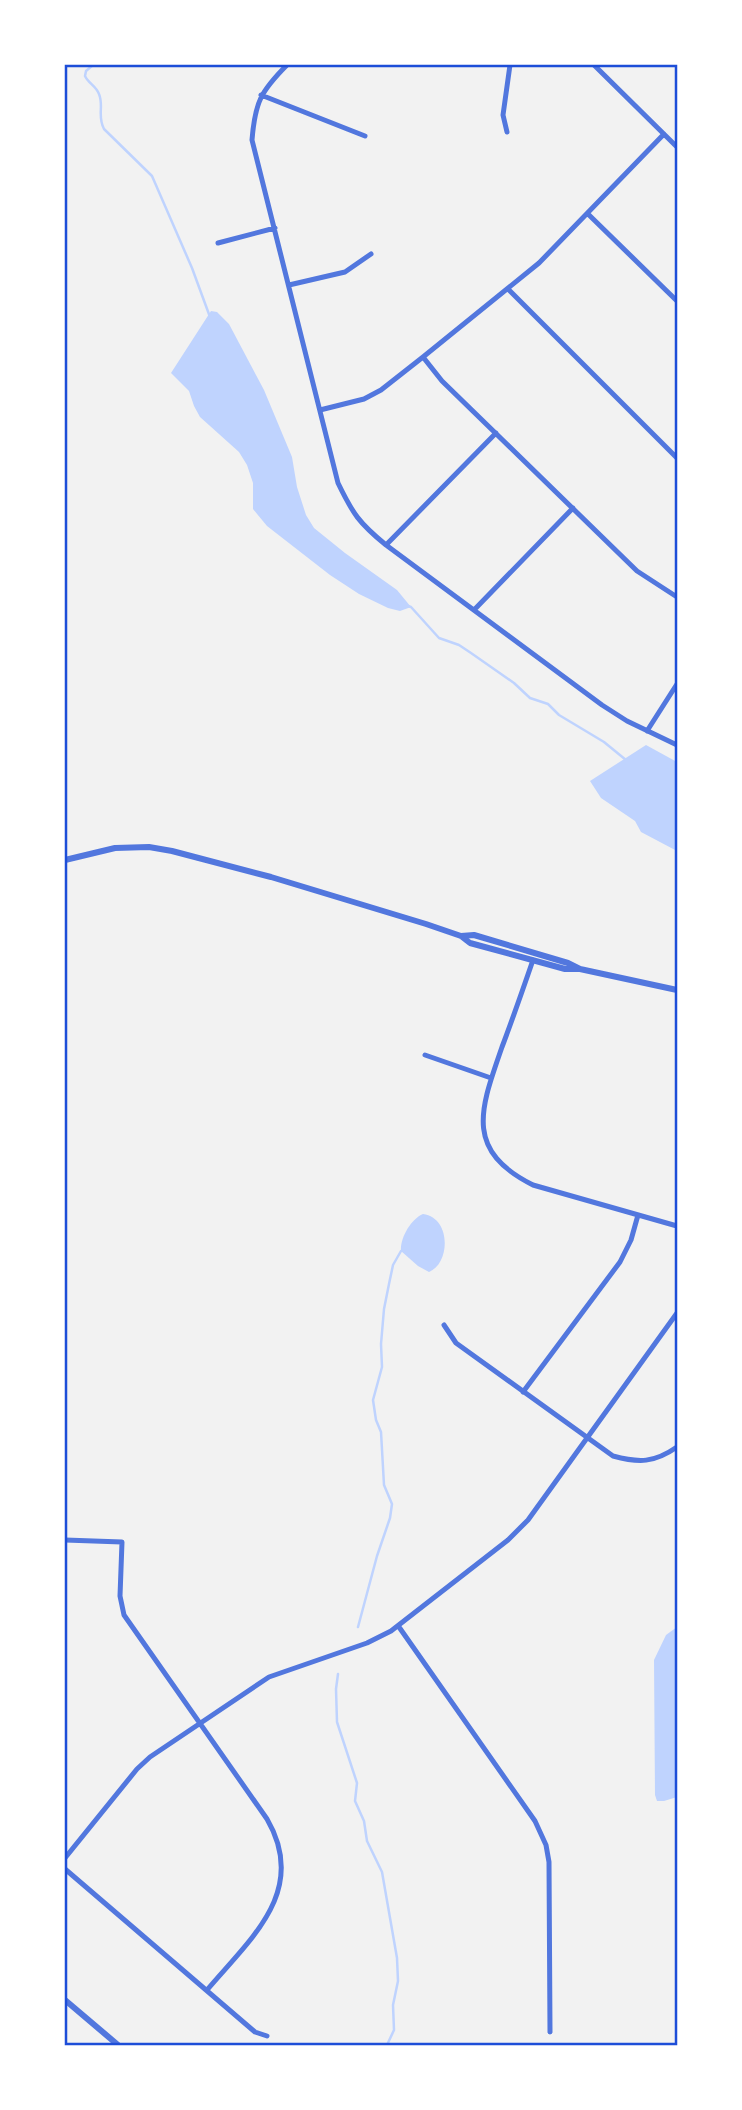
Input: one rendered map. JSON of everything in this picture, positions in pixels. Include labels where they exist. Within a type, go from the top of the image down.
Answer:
[{"type":"street","points":[[287,65],[261,95],[252,140],[338,483],[350,509],[363,526],[386,545],[602,705],[627,721],[677,745]]},
{"type":"street","points":[[508,132],[503,115],[510,65]]},
{"type":"street","points":[[594,65],[677,147]]},
{"type":"street","points":[[261,95],[365,136]]},
{"type":"street","points":[[320,411],[349,404],[381,390],[508,289],[540,263],[664,134]]},
{"type":"street","points":[[588,214],[677,301]]},
{"type":"street","points":[[218,243],[275,228]]},
{"type":"street","points":[[289,285],[345,272],[372,254]]},
{"type":"street","points":[[508,289],[677,458]]},
{"type":"street","points":[[423,357],[443,381],[636,571],[677,597]]},
{"type":"street","points":[[386,545],[496,433]]},
{"type":"street","points":[[474,610],[573,509]]},
{"type":"street","points":[[647,731],[677,684]]},
{"type":"street","points":[[65,860],[115,848],[172,851],[271,877],[461,936],[470,943],[565,969],[580,969],[677,990]]},
{"type":"street","points":[[461,936],[474,935],[580,969]]},
{"type":"street","points":[[533,960],[486,1094],[482,1118],[487,1142],[494,1156],[511,1174],[533,1185],[677,1226]]},
{"type":"street","points":[[425,1055],[491,1078]]},
{"type":"street","points":[[523,1392],[620,1262],[631,1240],[638,1214]]},
{"type":"street","points":[[65,1858],[143,1762],[269,1677],[367,1643],[399,1626],[509,1540],[528,1520],[677,1312]]},
{"type":"street","points":[[444,1325],[456,1343],[613,1456],[634,1461],[656,1459],[677,1447]]},
{"type":"street","points":[[65,1540],[122,1542],[120,1596],[124,1615],[267,1819],[276,1836],[282,1864],[279,1892],[267,1917],[207,1990]]},
{"type":"street","points":[[399,1626],[535,1821],[543,1837],[549,1863],[550,2032]]},
{"type":"street","points":[[65,1869],[255,2032],[267,2036]]},
{"type":"street","points":[[65,2000],[118,2045]]},
{"type":"water","points":[[211,311],[217,312],[229,324],[264,390],[292,457],[297,487],[306,515],[314,528],[397,590],[411,607],[400,611],[388,608],[359,594],[267,526],[253,509],[253,483],[247,465],[239,452],[200,417],[189,391],[171,373]]},
{"type":"water","points":[[646,745],[677,762],[677,851],[641,832],[635,821],[601,798],[590,781]]},
{"type":"water","points":[[423,1214],[432,1217],[439,1224],[445,1242],[441,1260],[429,1272],[401,1251],[407,1230],[414,1220]]},
{"type":"water","points":[[677,1627],[677,1797],[657,1801],[654,1660],[666,1635]]},
{"type":"waterway","points":[[93,65],[86,71],[85,76],[99,94],[104,129],[152,176],[210,317]]},
{"type":"waterway","points":[[408,606],[439,638],[459,645],[514,683],[530,698],[548,704],[559,715],[604,742],[626,760]]},
{"type":"waterway","points":[[358,1627],[392,1504],[384,1485],[381,1432],[373,1400],[382,1367],[384,1309],[393,1265],[401,1251]]},
{"type":"waterway","points":[[338,1674],[337,1722],[357,1783],[355,1801],[364,1821],[367,1841],[382,1872],[397,1958],[394,2030],[387,2045]]}]
